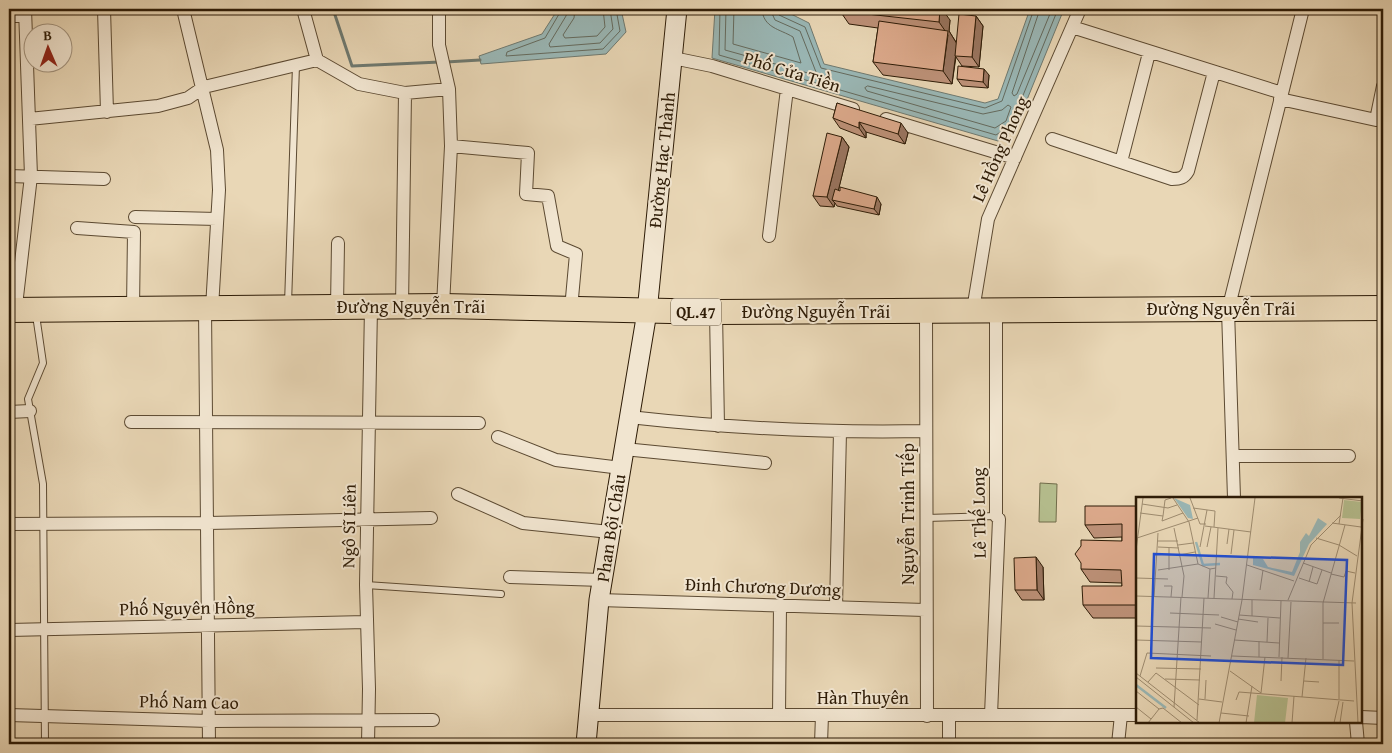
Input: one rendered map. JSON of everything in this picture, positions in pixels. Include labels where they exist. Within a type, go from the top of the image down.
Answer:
[{"type":"highway","name":"Đường Nguyễn Trãi","points":[[19,310],[443,306],[647,312],[1383,308]]},
{"type":"street","points":[[104,9],[108,112]]},
{"type":"street","points":[[183,9],[204,87],[217,150],[219,190],[209,308],[207,421],[209,744]]},
{"type":"street","points":[[303,9],[317,60]]},
{"type":"street","points":[[439,9],[439,45],[449,89],[451,146],[443,306]]},
{"type":"street","name":"Đường Hạc Thành","points":[[647,312],[678,9]]},
{"type":"street","name":"Lê Hồng Phong","points":[[973,310],[988,219],[1080,9]]},
{"type":"street","points":[[1234,497],[1228,310],[1303,9]]},
{"type":"street","points":[[9,16],[25,12],[31,176],[17,296],[19,310]]},
{"type":"street","points":[[1072,27],[1149,53],[1214,72],[1281,96],[1376,120],[1383,86]]},
{"type":"street","points":[[1121,162],[1149,53]]},
{"type":"street","name":"Phố Cửa Tiền","points":[[672,58],[712,66],[1015,158]]},
{"type":"street","points":[[29,119],[158,106],[188,98],[204,87],[317,60],[359,84],[405,93],[449,89]]},
{"type":"street","points":[[1052,140],[1172,179],[1185,177],[1214,72]]},
{"type":"street","points":[[769,236],[787,89]]},
{"type":"street","points":[[402,307],[405,93]]},
{"type":"street","points":[[451,146],[528,153],[526,194],[548,196],[557,246],[576,254],[571,309]]},
{"type":"street","points":[[9,176],[104,178]]},
{"type":"street","points":[[135,217],[218,219]]},
{"type":"street","points":[[77,228],[134,232],[133,309]]},
{"type":"street","points":[[337,307],[338,243]]},
{"type":"street","name":"Ngô Sĩ Liên","points":[[368,744],[366,585],[370,307]]},
{"type":"street","name":"Nguyễn Trinh Tiếp","points":[[926,311],[924,431],[927,716]]},
{"type":"street","name":"Lê Thế Long","points":[[991,715],[1000,519],[996,516],[996,311]]},
{"type":"street","name":"Phan Bội Châu","points":[[586,744],[599,600],[647,312]]},
{"type":"street","points":[[716,312],[718,426]]},
{"type":"street","points":[[9,412],[30,411]]},
{"type":"street","points":[[630,417],[718,426],[840,432],[924,431]]},
{"type":"street","points":[[131,422],[480,423]]},
{"type":"street","points":[[836,607],[840,432]]},
{"type":"street","points":[[498,437],[556,460],[621,468]]},
{"type":"street","points":[[624,449],[765,463]]},
{"type":"street","points":[[1233,456],[1349,456]]},
{"type":"street","points":[[458,494],[523,523],[610,532]]},
{"type":"street","points":[[9,524],[208,523],[431,518]]},
{"type":"street","points":[[510,577],[602,580]]},
{"type":"street","name":"Đinh Chương Dương","points":[[599,600],[926,610]]},
{"type":"street","points":[[779,715],[780,605]]},
{"type":"street","name":"Phố Nguyên Hồng","points":[[9,630],[366,622]]},
{"type":"street","name":"Phố Nam Cao","points":[[9,715],[45,718],[209,720],[432,720]]},
{"type":"street","name":"Hàn Thuyên","points":[[589,715],[1136,715]]},
{"type":"street","points":[[821,744],[822,715]]},
{"type":"street","points":[[1118,744],[1121,715]]},
{"type":"street","points":[[949,716],[949,744]]},
{"type":"street","points":[[1362,717],[1383,718]]},
{"type":"street","points":[[1356,723],[1358,744]]},
{"type":"lane","points":[[288,308],[296,65]]},
{"type":"lane","points":[[19,310],[42,362],[28,399],[43,484],[45,744]]},
{"type":"lane","points":[[926,518],[996,516]]},
{"type":"lane","points":[[366,585],[501,594]]},
{"type":"green space","points":[[1040,483],[1057,484],[1056,522],[1039,522]]},
{"type":"water","points":[[558,9],[621,9],[626,32],[606,54],[481,64],[479,56],[542,34]]},
{"type":"water","points":[[715,9],[763,9],[787,12],[809,23],[824,64],[985,103],[998,99],[1030,9],[1064,9],[1015,129],[998,141],[712,58]]},
{"type":"building","points":[[841,9],[940,9],[939,22],[840,11]]},
{"type":"building","points":[[959,14],[976,16],[972,57],[955,56]]},
{"type":"building","points":[[879,21],[948,31],[943,71],[873,62]]},
{"type":"building","points":[[958,66],[984,69],[983,82],[957,79]]},
{"type":"building","points":[[837,103],[901,123],[898,134],[859,122],[859,128],[833,118]]},
{"type":"building","points":[[827,133],[842,137],[827,197],[813,196]]},
{"type":"building","points":[[840,187],[877,197],[874,209],[832,200],[835,189],[840,191]]},
{"type":"building","points":[[1085,506],[1136,506],[1136,605],[1083,605],[1082,586],[1122,586],[1121,570],[1081,569],[1081,563],[1075,554],[1081,546],[1081,540],[1122,541],[1122,524],[1085,525]]},
{"type":"building","points":[[1036,557],[1037,590],[1015,590],[1014,558]]},
{"type":"waterway","points":[[333,9],[352,66],[440,62]]},
{"type":"waterway","points":[[446,62],[480,60]]}]
